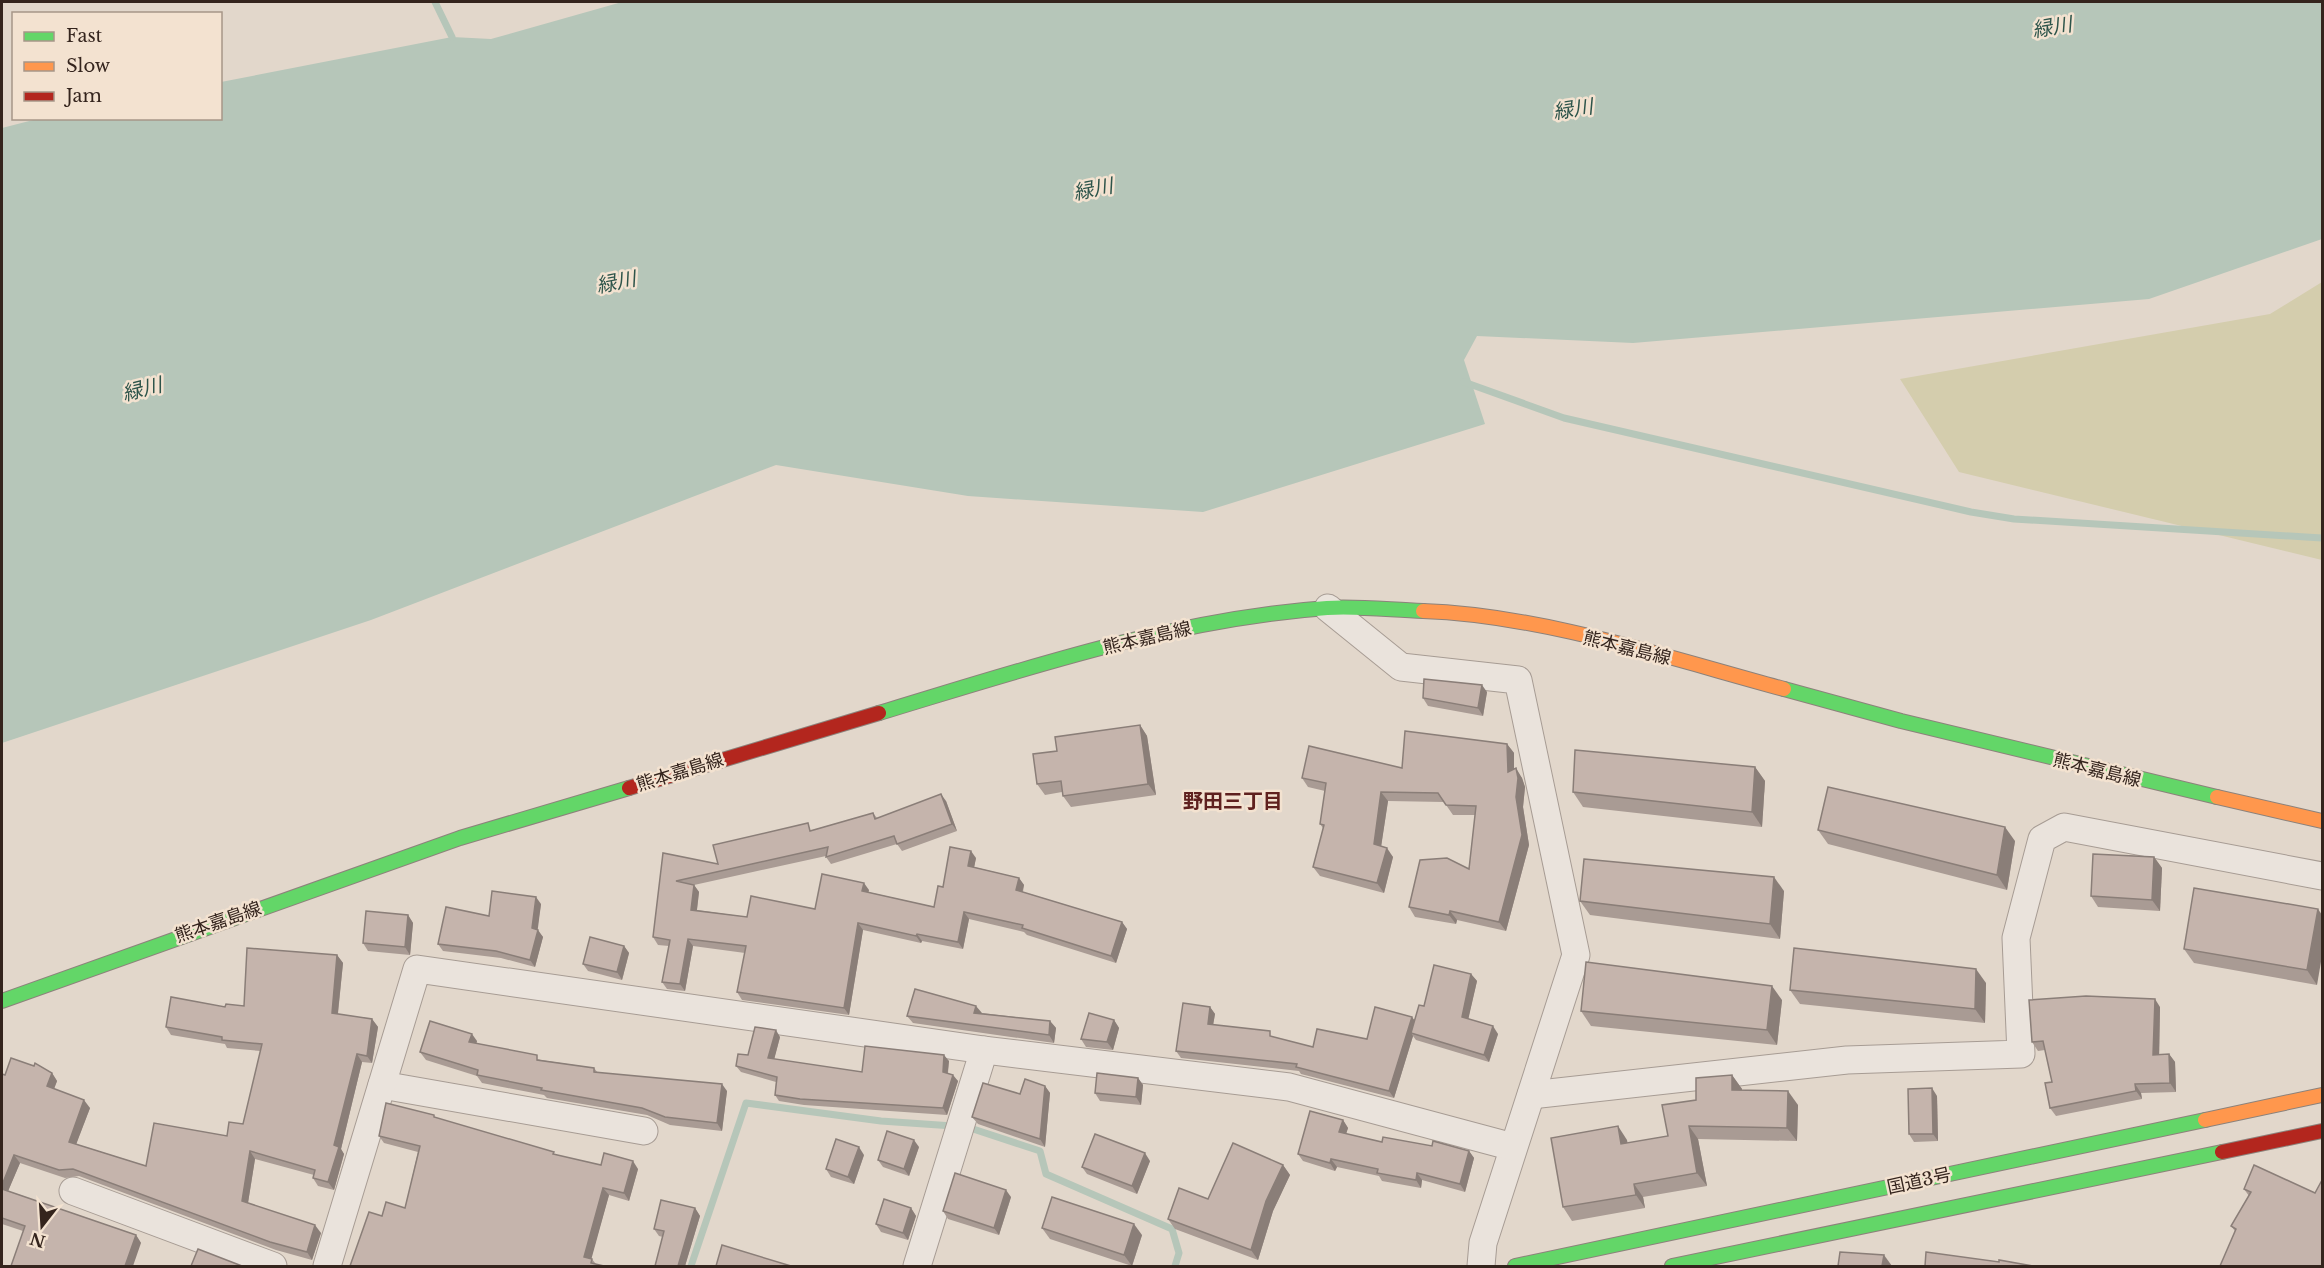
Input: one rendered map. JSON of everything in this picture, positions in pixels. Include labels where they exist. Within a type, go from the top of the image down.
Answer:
[{"type":"main road","name":"熊本嘉島線","points":[[8,1000],[460,838],[1060,659],[1189,627],[1328,608],[1443,612],[1521,623],[1633,648],[1901,721],[2075,765],[2322,821]]},
{"type":"main road","name":"国道3号","points":[[1515,1266],[2322,1095]]},
{"type":"main road","name":"国道3号","points":[[1672,1266],[2322,1131]]},
{"type":"street","points":[[1328,608],[1401,667],[1518,680],[1576,955],[1483,1243],[1481,1266]]},
{"type":"street","points":[[1531,1095],[1846,1060],[2021,1054],[2016,938],[2042,839],[2064,827],[2322,876]]},
{"type":"street","points":[[327,1266],[417,969],[984,1050],[1289,1087],[1513,1147]]},
{"type":"street","points":[[917,1266],[984,1050]]},
{"type":"street","points":[[382,1085],[644,1131]]},
{"type":"street","points":[[74,1191],[273,1266]]},
{"type":"shaded area","points":[[2322,282],[2322,560],[1959,472],[1900,379],[2270,314]]},
{"type":"water","name":"緑川","points":[[622,2],[2322,2],[2322,239],[2149,299],[1633,343],[1477,336],[1464,360],[1485,424],[1203,512],[968,496],[776,465],[371,620],[2,743],[2,128],[33,120],[222,120],[222,82],[452,37],[491,39]]},
{"type":"building","points":[[1424,679],[1482,685],[1478,708],[1423,698]]},
{"type":"building","points":[[1140,725],[1148,784],[1063,796],[1061,781],[1037,784],[1033,754],[1057,751],[1055,737]]},
{"type":"building","points":[[1405,731],[1507,744],[1508,772],[1516,768],[1518,778],[1516,797],[1522,835],[1499,922],[1450,911],[1449,915],[1409,907],[1420,860],[1447,858],[1469,869],[1476,806],[1446,805],[1438,793],[1381,792],[1374,844],[1387,848],[1377,883],[1313,867],[1324,825],[1320,824],[1326,783],[1302,778],[1309,746],[1402,768]]},
{"type":"building","points":[[1575,750],[1755,767],[1752,812],[1573,792]]},
{"type":"building","points":[[1828,787],[2005,827],[1997,875],[1818,830]]},
{"type":"building","points":[[941,794],[952,824],[897,844],[894,836],[826,857],[828,847],[676,881],[694,885],[691,910],[747,917],[751,896],[815,909],[822,874],[864,883],[862,891],[934,907],[938,886],[943,887],[950,847],[971,851],[968,866],[1019,878],[1016,890],[1122,922],[1111,956],[1022,928],[1023,925],[964,912],[958,942],[917,934],[916,936],[858,923],[844,1008],[737,992],[746,946],[688,939],[680,984],[662,982],[670,940],[653,937],[663,853],[718,864],[713,845],[808,823],[810,831],[873,813],[875,819]]},
{"type":"building","points":[[2093,854],[2154,857],[2152,900],[2091,896]]},
{"type":"building","points":[[1584,859],[1774,877],[1770,924],[1580,901]]},
{"type":"building","points":[[2194,888],[2318,909],[2307,970],[2184,949]]},
{"type":"building","points":[[492,891],[536,897],[532,928],[538,930],[530,960],[496,951],[438,944],[446,907],[489,916]]},
{"type":"building","points":[[366,911],[408,915],[405,947],[363,943]]},
{"type":"building","points":[[590,937],[624,946],[617,972],[583,964]]},
{"type":"building","points":[[247,948],[337,955],[332,1013],[372,1019],[367,1056],[357,1054],[334,1145],[339,1147],[328,1182],[313,1178],[315,1170],[250,1151],[242,1201],[315,1225],[307,1252],[270,1242],[73,1169],[59,1170],[14,1155],[2,1185],[2,1074],[5,1075],[11,1058],[34,1066],[35,1063],[52,1073],[47,1086],[84,1100],[69,1142],[146,1166],[154,1123],[227,1136],[229,1122],[243,1124],[262,1044],[222,1040],[222,1037],[166,1027],[171,997],[225,1007],[226,1004],[244,1006]]},
{"type":"building","points":[[1794,948],[1976,969],[1975,1009],[1790,990]]},
{"type":"building","points":[[1586,962],[1772,986],[1767,1030],[1581,1011]]},
{"type":"building","points":[[1434,965],[1471,974],[1462,1017],[1493,1026],[1484,1055],[1411,1033],[1419,1005],[1424,1006]]},
{"type":"building","points":[[915,989],[976,1006],[974,1013],[1050,1021],[1049,1035],[907,1016]]},
{"type":"building","points":[[2086,996],[2155,999],[2153,1055],[2169,1054],[2170,1083],[2135,1084],[2136,1091],[2050,1108],[2045,1083],[2052,1082],[2043,1041],[2032,1042],[2029,1000]]},
{"type":"building","points":[[1183,1003],[1210,1007],[1208,1024],[1270,1031],[1270,1036],[1313,1047],[1317,1029],[1367,1039],[1375,1007],[1412,1017],[1389,1091],[1296,1067],[1297,1064],[1176,1051]]},
{"type":"building","points":[[1089,1013],[1114,1020],[1107,1042],[1081,1039]]},
{"type":"building","points":[[430,1021],[472,1034],[469,1042],[537,1055],[537,1060],[594,1068],[594,1072],[722,1084],[717,1123],[665,1117],[642,1108],[541,1090],[542,1088],[477,1075],[478,1070],[420,1052]]},
{"type":"building","points":[[755,1027],[776,1030],[768,1058],[862,1072],[865,1046],[944,1055],[943,1072],[953,1075],[943,1108],[800,1099],[775,1095],[777,1077],[736,1066],[738,1054],[748,1055]]},
{"type":"building","points":[[1097,1073],[1138,1078],[1136,1097],[1095,1093]]},
{"type":"building","points":[[1732,1075],[1732,1090],[1788,1091],[1787,1128],[1689,1126],[1697,1173],[1634,1184],[1636,1195],[1563,1207],[1551,1138],[1618,1126],[1621,1144],[1668,1136],[1662,1105],[1696,1100],[1696,1078]]},
{"type":"building","points":[[1025,1079],[1045,1086],[1040,1139],[972,1117],[983,1083],[1020,1094]]},
{"type":"building","points":[[1932,1088],[1933,1134],[1909,1134],[1908,1089]]},
{"type":"building","points":[[386,1103],[434,1115],[434,1117],[554,1152],[553,1154],[601,1165],[604,1153],[633,1161],[624,1193],[603,1188],[584,1257],[592,1259],[591,1263],[604,1266],[350,1266],[369,1212],[382,1216],[386,1202],[405,1208],[420,1146],[379,1136]]},
{"type":"building","points":[[1310,1111],[1343,1120],[1339,1132],[1382,1142],[1383,1137],[1432,1146],[1433,1141],[1469,1151],[1460,1184],[1417,1173],[1416,1180],[1377,1173],[1378,1169],[1331,1159],[1330,1163],[1298,1154]]},
{"type":"building","points":[[887,1131],[914,1140],[904,1169],[878,1160]]},
{"type":"building","points":[[1095,1134],[1145,1153],[1132,1186],[1082,1167]]},
{"type":"building","points":[[836,1139],[859,1147],[848,1177],[826,1169]]},
{"type":"building","points":[[1233,1143],[1283,1165],[1266,1201],[1251,1250],[1168,1219],[1179,1188],[1208,1199]]},
{"type":"building","points":[[2254,1165],[2315,1193],[2322,1180],[2322,1266],[2220,1266],[2236,1229],[2231,1226],[2251,1192],[2244,1189]]},
{"type":"building","points":[[955,1173],[1006,1190],[994,1228],[943,1211]]},
{"type":"building","points":[[2,1189],[136,1235],[125,1266],[11,1266],[25,1226],[2,1218]]},
{"type":"building","points":[[1052,1197],[1134,1224],[1124,1255],[1042,1228]]},
{"type":"building","points":[[884,1199],[911,1208],[903,1233],[876,1224]]},
{"type":"building","points":[[661,1200],[695,1208],[678,1266],[655,1266],[664,1231],[654,1229]]},
{"type":"building","points":[[722,1245],[791,1266],[716,1266]]},
{"type":"building","points":[[198,1249],[242,1266],[191,1266]]},
{"type":"building","points":[[1840,1252],[1884,1255],[1882,1266],[1838,1266]]},
{"type":"building","points":[[1926,1252],[1999,1262],[1999,1260],[2033,1266],[1925,1266]]},
{"type":"waterway","points":[[435,2],[452,37]]},
{"type":"waterway","points":[[1464,382],[1564,418],[1971,512],[2014,519],[2322,538]]},
{"type":"waterway","points":[[691,1266],[746,1103],[881,1121],[953,1126]]},
{"type":"waterway","points":[[967,1127],[1040,1151],[1046,1174],[1172,1229],[1179,1253],[1175,1266]]},
{"type":"traffic: fast","points":[[879,713],[1044,663],[1156,634],[1213,623],[1327,608],[1423,611]]},
{"type":"traffic: fast","points":[[1784,689],[1901,721],[2217,797]]},
{"type":"traffic: fast","points":[[2,1001],[460,838],[629,788]]},
{"type":"traffic: fast","points":[[1515,1266],[2205,1120]]},
{"type":"traffic: fast","points":[[1672,1266],[2222,1152]]},
{"type":"traffic: slow","points":[[1423,611],[1468,614],[1559,629],[1784,689]]},
{"type":"traffic: slow","points":[[2217,797],[2322,821]]},
{"type":"traffic: slow","points":[[2205,1120],[2322,1095]]},
{"type":"traffic: jam","points":[[629,788],[879,713]]},
{"type":"traffic: jam","points":[[2222,1152],[2322,1131]]},
{"type":"district","name":"野田三丁目","points":[[1233,801]]}]
